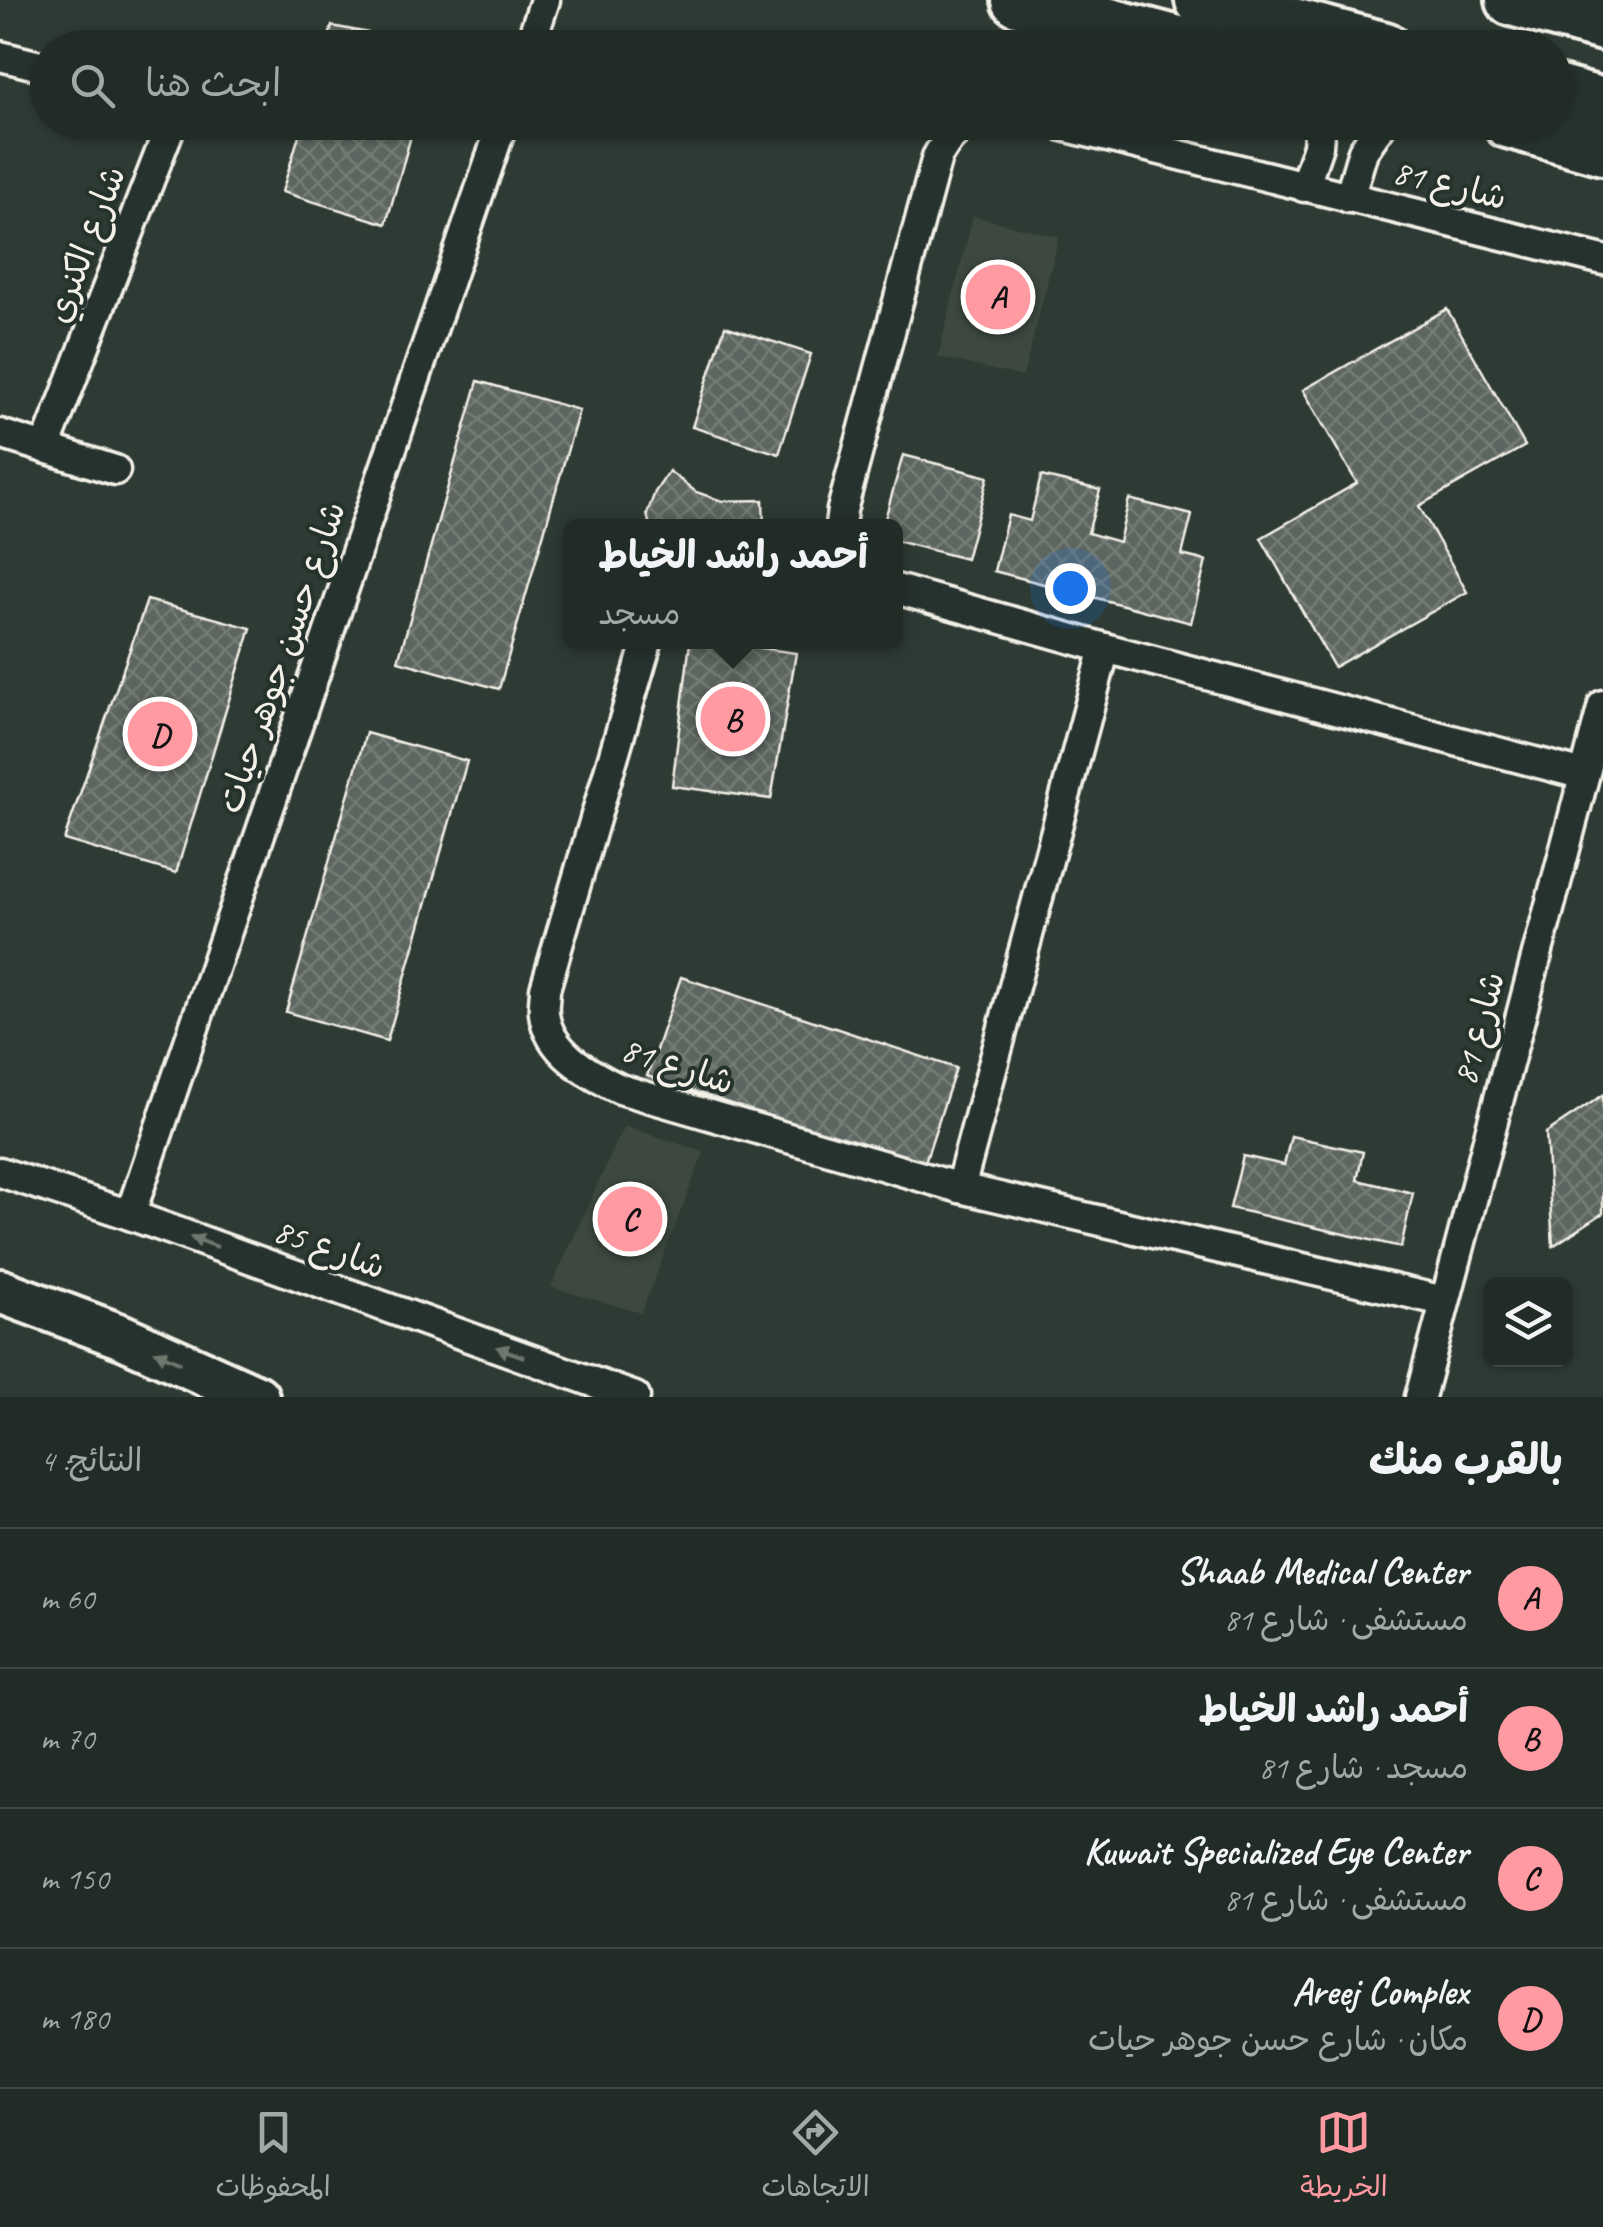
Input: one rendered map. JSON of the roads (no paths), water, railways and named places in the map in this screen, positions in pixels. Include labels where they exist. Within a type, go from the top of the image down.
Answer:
[{"type":"highway","points":[[1018,0],[1132,30]]},
{"type":"highway","points":[[1201,0],[1316,30]]},
{"type":"highway","points":[[1512,0],[1603,26]]},
{"type":"highway","points":[[1573,96],[1603,104]]},
{"type":"highway","points":[[1571,140],[1603,149]]},
{"type":"main road","points":[[0,1291],[123,1336],[257,1397]]},
{"type":"street","points":[[534,30],[545,0]]},
{"type":"street","points":[[0,56],[30,64]]},
{"type":"street","name":"شارع الكنري","points":[[45,448],[165,140]]},
{"type":"street","name":"شارع حسن جوهر حيات","points":[[130,1216],[497,140]]},
{"type":"street","points":[[841,519],[937,157],[949,140]]},
{"type":"street","name":"شارع 81","points":[[1117,140],[1603,260]]},
{"type":"street","points":[[1304,188],[1318,140]]},
{"type":"street","points":[[1349,198],[1362,151],[1370,140]]},
{"type":"street","points":[[0,434],[115,470]]},
{"type":"street","points":[[903,592],[1584,774]]},
{"type":"street","points":[[960,1188],[1105,648]]},
{"type":"street","name":"شارع 81","points":[[646,649],[545,989],[544,1013],[551,1036],[577,1065],[620,1089],[960,1188],[1444,1301]]},
{"type":"street","name":"شارع 81","points":[[1420,1397],[1603,704]]},
{"type":"street","name":"شارع 85","points":[[0,1172],[634,1397]]},
{"type":"place","name":"Shaab Medical Center","points":[[998,297]]},
{"type":"place","name":"أحمد راشد الخياط","points":[[733,719]]},
{"type":"place","name":"Areej Complex","points":[[160,734]]},
{"type":"place","name":"Kuwait Specialized Eye Center","points":[[630,1219]]}]
